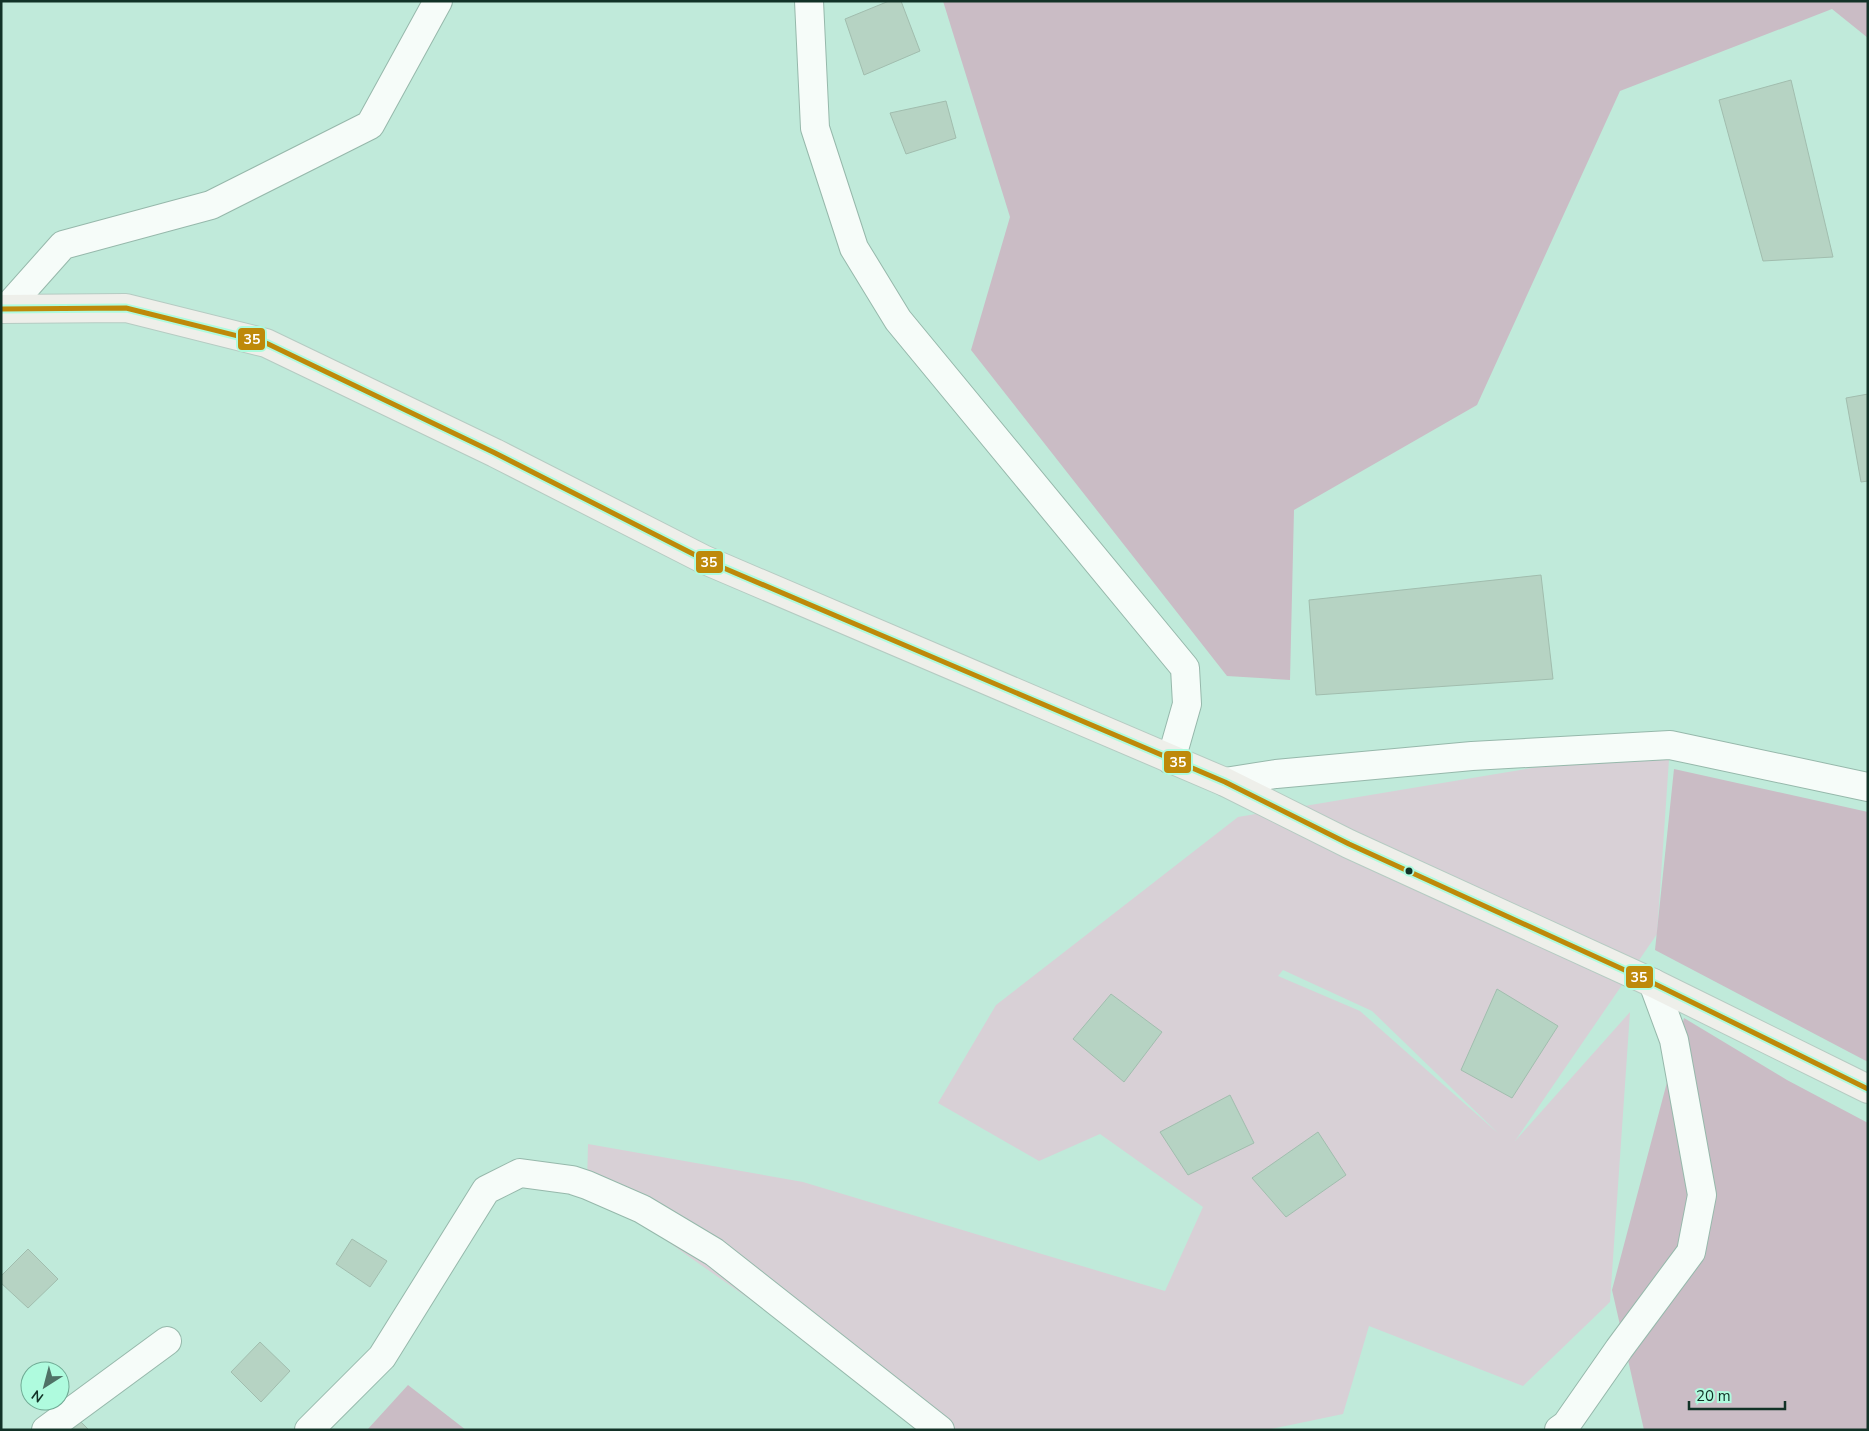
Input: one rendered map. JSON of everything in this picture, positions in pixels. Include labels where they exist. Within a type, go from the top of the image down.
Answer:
[{"type":"main road","points":[[4,309],[126,308],[266,343],[495,453],[706,560],[1225,782],[1349,844],[1653,983],[1868,1089]]},
{"type":"street","points":[[4,309],[63,244],[211,205],[370,125],[438,1]]},
{"type":"street","points":[[809,1],[815,128],[854,248],[898,320],[1184,668],[1187,704],[1171,760]]},
{"type":"street","points":[[1225,782],[1276,774],[1472,756],[1670,745],[1868,787]]},
{"type":"street","points":[[1559,1430],[1566,1424],[1691,1252],[1702,1195],[1674,1040],[1653,983]]},
{"type":"street","points":[[309,1430],[382,1357],[486,1190],[520,1173],[572,1180],[587,1185],[642,1209],[714,1252],[940,1430]]},
{"type":"street","points":[[46,1430],[167,1341]]},
{"type":"shaded area","points":[[943,1],[1868,1],[1868,38],[1832,9],[1620,91],[1477,405],[1294,510],[1290,680],[1227,676],[971,350],[1010,217]]},
{"type":"shaded area","points":[[1670,745],[1657,934],[1515,1141],[1630,1012],[1610,1302],[1523,1386],[1369,1326],[1343,1414],[1266,1430],[936,1430],[587,1185],[588,1144],[803,1182],[1165,1291],[1203,1207],[1100,1134],[1039,1161],[938,1103],[996,1005],[1238,817]],"holes":[[[1283,970],[1372,1011],[1499,1134],[1360,1011],[1278,976]]]},
{"type":"shaded area","points":[[1674,769],[1868,812],[1868,1062],[1655,950]]},
{"type":"shaded area","points":[[1684,1018],[1787,1080],[1868,1123],[1868,1430],[1644,1430],[1612,1290]]},
{"type":"shaded area","points":[[408,1385],[466,1430],[367,1430]]},
{"type":"building","points":[[889,1],[901,1],[920,51],[864,75],[845,19]]},
{"type":"building","points":[[1791,80],[1833,257],[1763,261],[1719,100]]},
{"type":"building","points":[[946,101],[956,138],[906,154],[890,113]]},
{"type":"building","points":[[1868,394],[1868,481],[1861,482],[1846,398]]},
{"type":"building","points":[[1541,575],[1553,679],[1316,695],[1309,600]]},
{"type":"building","points":[[1497,989],[1558,1026],[1512,1098],[1461,1070]]},
{"type":"building","points":[[1111,994],[1162,1032],[1124,1082],[1073,1039]]},
{"type":"building","points":[[1230,1095],[1254,1143],[1188,1175],[1160,1132]]},
{"type":"building","points":[[1318,1132],[1346,1175],[1286,1217],[1252,1178]]},
{"type":"building","points":[[352,1239],[387,1261],[370,1287],[336,1264]]},
{"type":"building","points":[[28,1249],[58,1279],[28,1308],[1,1283],[1,1276]]},
{"type":"building","points":[[260,1342],[290,1371],[261,1402],[231,1372]]},
{"type":"building","points":[[76,1417],[89,1430],[63,1430]]},
{"type":"transit line","name":"35","points":[[1,309],[126,308],[266,343],[495,453],[705,560],[1225,782],[1349,844],[1653,983],[1868,1089]]}]
